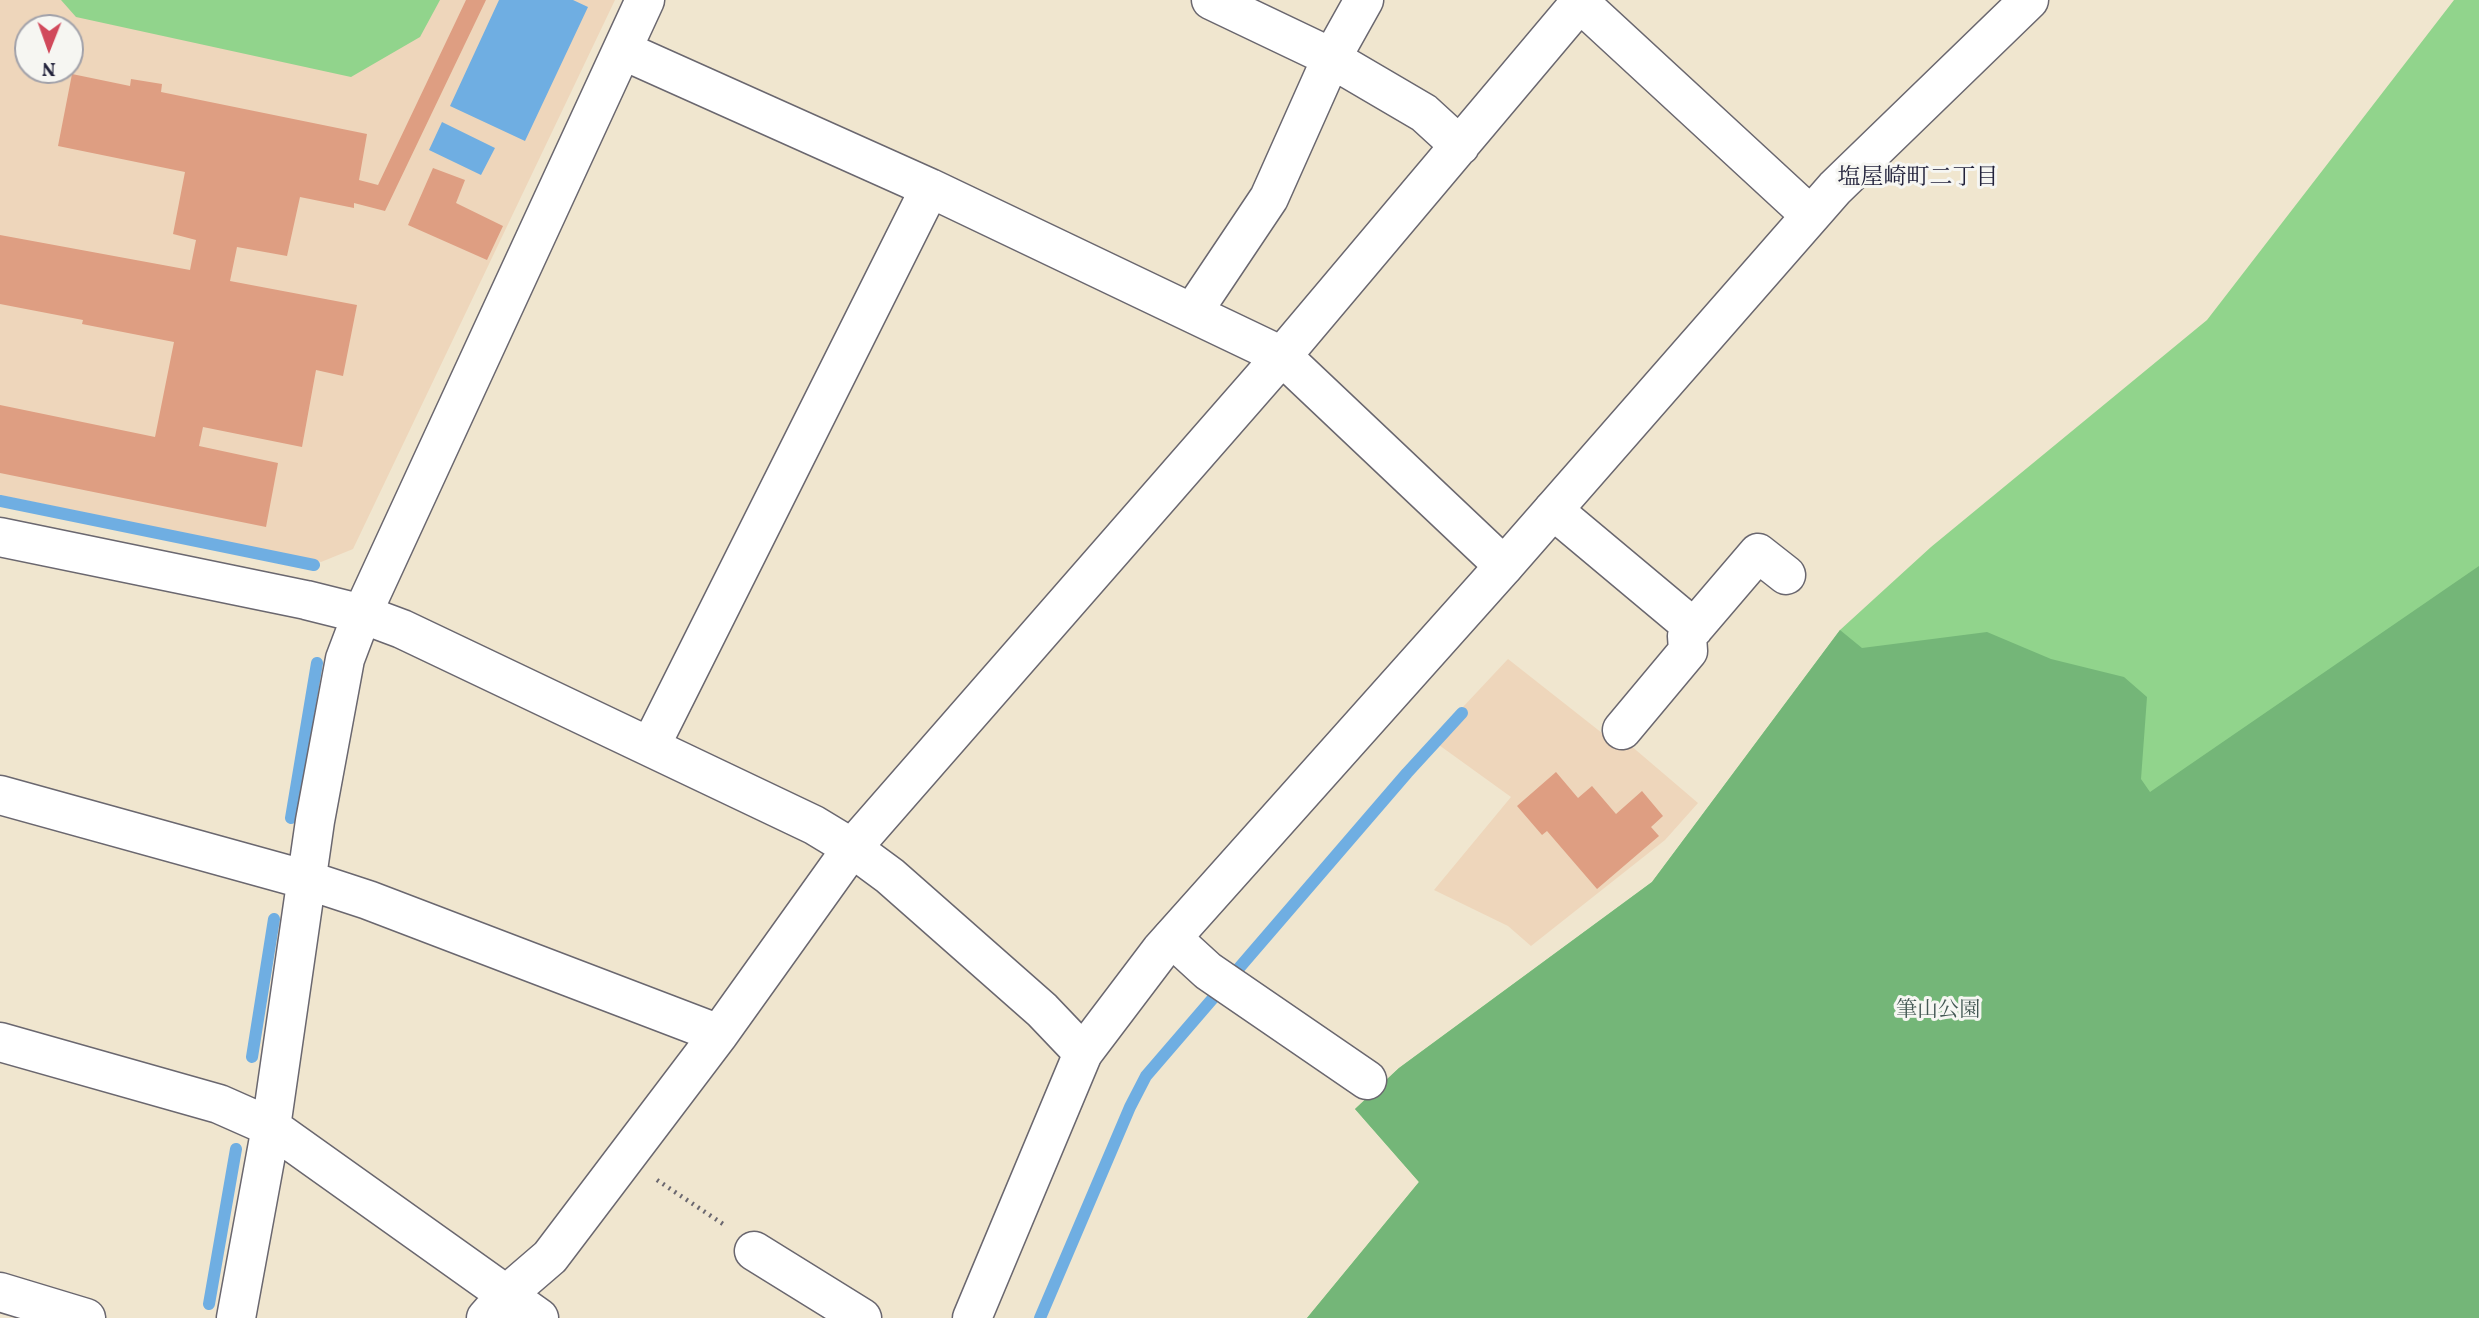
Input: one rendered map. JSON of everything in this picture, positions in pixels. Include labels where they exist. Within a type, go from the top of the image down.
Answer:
[{"type":"street","points":[[236,1318],[271,1127],[315,821],[345,659],[362,614],[645,0]]},
{"type":"street","points":[[1211,0],[1331,59],[1424,113],[1460,146]]},
{"type":"street","points":[[1192,313],[1269,198],[1331,59],[1364,0]]},
{"type":"street","points":[[972,1318],[1083,1052],[1172,938],[1504,566],[1810,215],[2029,0]]},
{"type":"street","points":[[496,1306],[550,1257],[719,1034],[852,848],[1282,356],[1580,1],[1810,215]]},
{"type":"street","points":[[622,50],[930,188],[1282,356],[1504,566]]},
{"type":"street","points":[[650,747],[930,188]]},
{"type":"street","points":[[1553,510],[1694,628]]},
{"type":"street","points":[[0,537],[362,614],[402,629],[814,825],[852,848],[910,894],[1042,1010],[1083,1052]]},
{"type":"street","points":[[1622,730],[1688,651],[1687,636],[1758,553],[1786,575]]},
{"type":"street","points":[[0,795],[307,880],[368,900],[719,1034]]},
{"type":"street","points":[[1172,938],[1208,971],[1367,1080]]},
{"type":"street","points":[[0,1042],[219,1104],[271,1127],[496,1306],[539,1318]]},
{"type":"street","points":[[754,1251],[862,1318]]},
{"type":"street","points":[[0,1292],[86,1318]]},
{"type":"path","points":[[623,1158],[751,1242],[754,1251]]},
{"type":"shaded area","points":[[0,0],[615,0],[353,549],[321,562],[0,495]]},
{"type":"shaded area","points":[[1508,659],[1602,733],[1609,727],[1698,803],[1665,840],[1531,946],[1508,926],[1434,890],[1511,797],[1432,740]]},
{"type":"green space","points":[[61,0],[440,0],[420,37],[351,77],[84,19],[84,14],[73,14]]},
{"type":"green space","name":"筆山公園","points":[[2454,0],[2479,0],[2479,1318],[1307,1318],[1419,1182],[1355,1109],[1399,1068],[1652,882],[1840,630],[1931,547],[2207,320]]},
{"type":"green space","name":"筆山公園","points":[[2479,566],[2479,1318],[1307,1318],[1419,1182],[1355,1109],[1399,1068],[1652,882],[1840,630],[1862,648],[1987,632],[2051,659],[2124,677],[2147,697],[2141,779],[2150,792]]},
{"type":"water","points":[[499,0],[573,0],[588,7],[525,141],[450,106]]},
{"type":"water","points":[[442,122],[495,148],[481,175],[429,150]]},
{"type":"building","points":[[466,0],[486,0],[385,211],[354,203],[354,208],[300,197],[287,256],[237,247],[230,281],[357,305],[343,376],[316,370],[302,447],[203,427],[199,446],[278,463],[266,527],[0,473],[0,405],[155,437],[174,342],[0,304],[0,235],[190,270],[196,240],[173,234],[185,172],[58,146],[70,84],[84,84],[84,76],[130,86],[131,79],[162,84],[161,92],[367,134],[359,180],[378,185]]},
{"type":"building","points":[[433,168],[465,180],[456,203],[503,226],[487,260],[408,225]]},
{"type":"building","points":[[1556,772],[1578,798],[1592,786],[1616,814],[1642,791],[1663,816],[1651,827],[1659,836],[1597,889],[1547,831],[1542,835],[1517,806]]},
{"type":"waterway","points":[[0,501],[314,565]]},
{"type":"waterway","points":[[291,818],[317,663]]},
{"type":"waterway","points":[[1040,1318],[1130,1107],[1146,1076],[1462,713]]},
{"type":"waterway","points":[[252,1057],[274,919]]},
{"type":"waterway","points":[[209,1304],[236,1149]]},
{"type":"district","name":"塩屋崎町二丁目","points":[[1918,180]]}]
